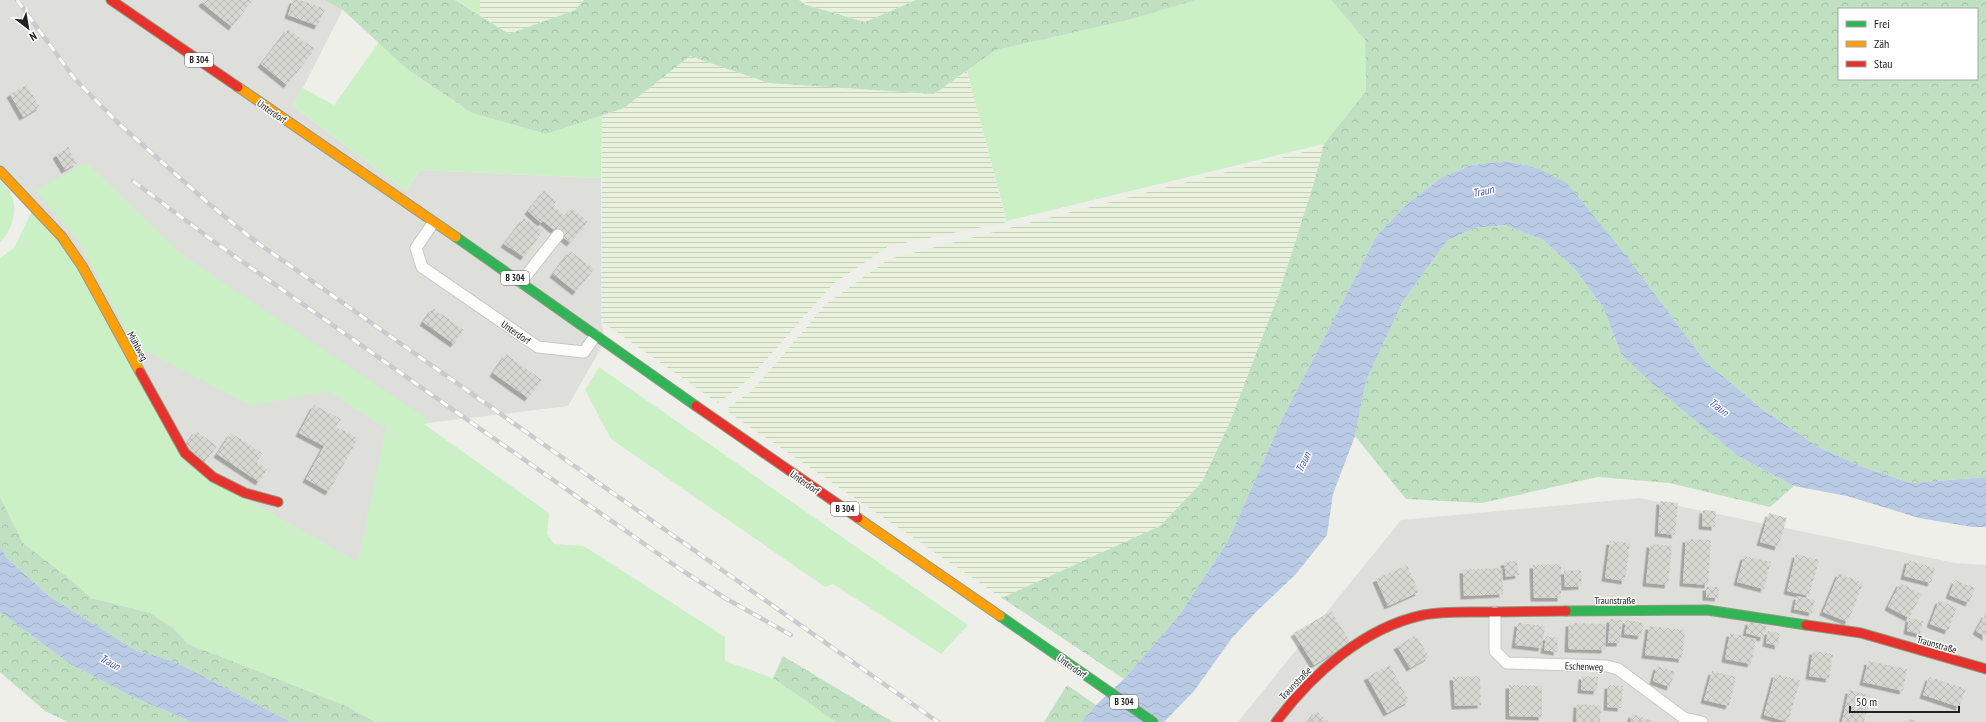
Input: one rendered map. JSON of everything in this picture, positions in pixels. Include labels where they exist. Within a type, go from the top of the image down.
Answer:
[{"type":"main road","name":"Unterdorf","points":[[111,0],[433,223],[521,282],[595,336],[1153,722]]},
{"type":"main road","name":"Mühlweg","points":[[0,171],[62,238],[82,266],[185,454],[213,477],[244,493],[278,502]]},
{"type":"main road","name":"Traunstraße","points":[[1276,722],[1288,704],[1318,674],[1348,651],[1383,629],[1420,616],[1450,612],[1707,610],[1861,633],[1986,669]]},
{"type":"street","name":"Unterdorf","points":[[433,223],[416,248],[422,267],[538,347],[584,352],[595,336]]},
{"type":"street","points":[[521,282],[558,235]]},
{"type":"street","name":"Eschenweg","points":[[1495,612],[1495,651],[1507,664],[1607,666],[1618,669],[1685,720],[1702,722]]},
{"type":"shaded area","points":[[0,0],[324,0],[343,9],[303,88],[292,105],[406,191],[420,170],[601,178],[601,321],[605,341],[568,406],[387,428],[358,563],[189,467],[67,249],[0,176]]},
{"type":"shaded area","points":[[428,271],[445,283],[436,296],[419,284]]},
{"type":"shaded area","points":[[1640,498],[1955,563],[1986,565],[1986,722],[1238,722],[1401,520]]},
{"type":"green space","points":[[324,0],[455,0],[509,34],[575,10],[584,0],[799,0],[806,5],[865,22],[916,0],[1196,0],[1128,20],[996,50],[934,94],[769,83],[690,56],[624,108],[546,134],[472,113],[407,69],[343,10]]},
{"type":"green space","points":[[455,0],[480,0],[480,15]]},
{"type":"green space","points":[[480,0],[584,0],[575,10],[509,34],[480,15]]},
{"type":"green space","points":[[806,0],[916,0],[865,22],[806,5]]},
{"type":"green space","points":[[1196,0],[1331,0],[1365,40],[1366,91],[1324,144],[1007,221],[967,71],[996,50],[1128,20]]},
{"type":"green space","points":[[1331,0],[1986,0],[1986,477],[1911,483],[1863,467],[1818,447],[1761,408],[1705,361],[1631,262],[1537,168],[1505,161],[1472,165],[1442,177],[1408,203],[1377,235],[1283,417],[1228,541],[1180,614],[1124,679],[1002,598],[1160,526],[1202,482],[1230,422],[1278,296],[1313,186],[1324,144],[1366,91],[1365,40]]},
{"type":"green space","points":[[379,42],[407,69],[472,113],[546,134],[602,115],[601,178],[420,170],[406,191],[292,105],[303,88],[334,105]]},
{"type":"green space","points":[[690,56],[769,83],[934,94],[967,71],[1007,222],[889,246],[833,284],[748,380],[718,403],[601,321],[602,115],[624,108]]},
{"type":"green space","points":[[1323,147],[1313,186],[1278,296],[1230,422],[1202,482],[1160,526],[1002,598],[725,410],[753,390],[826,304],[889,259]]},
{"type":"green space","points":[[86,162],[181,254],[432,422],[424,424],[549,513],[547,534],[554,544],[584,546],[725,637],[725,661],[773,678],[836,722],[377,722],[344,705],[188,644],[173,628],[150,613],[91,598],[70,579],[23,543],[0,497],[0,258],[14,248],[32,211],[67,249],[189,467],[358,562],[386,428],[327,391],[252,406],[134,345],[77,239],[36,191]]},
{"type":"green space","points":[[0,180],[8,189],[13,198],[14,212],[11,225],[5,237],[0,242]]},
{"type":"green space","points":[[1505,225],[1543,240],[1573,267],[1603,307],[1621,354],[1738,456],[1794,486],[1770,507],[1669,483],[1598,477],[1482,503],[1406,499],[1355,436],[1366,381],[1403,301],[1447,241],[1474,228]]},
{"type":"green space","points":[[599,367],[968,625],[941,654],[833,584],[825,587],[611,439],[585,390]]},
{"type":"green space","points":[[0,497],[23,543],[70,579],[91,598],[150,613],[173,628],[188,644],[344,705],[376,722],[291,722],[176,662],[135,650],[49,596],[7,558],[0,547]]},
{"type":"green space","points":[[0,612],[70,664],[133,697],[192,722],[68,722],[45,711],[0,672]]},
{"type":"green space","points":[[783,656],[893,722],[836,722],[773,678]]},
{"type":"green space","points":[[1067,685],[1096,705],[1081,722],[1044,722]]},
{"type":"water","name":"Traun","points":[[1505,161],[1537,168],[1567,183],[1631,262],[1705,361],[1761,408],[1818,447],[1863,467],[1911,483],[1986,477],[1986,527],[1972,527],[1919,518],[1847,496],[1794,486],[1738,456],[1660,391],[1621,354],[1603,307],[1573,267],[1543,240],[1505,225],[1474,228],[1447,241],[1403,301],[1366,381],[1355,436],[1333,494],[1327,535],[1296,574],[1257,611],[1232,638],[1194,691],[1164,722],[1081,722],[1096,705],[1124,679],[1180,614],[1228,541],[1283,417],[1377,235],[1408,203],[1442,177],[1472,165]]},
{"type":"water","name":"Traun","points":[[0,547],[7,558],[49,596],[135,650],[176,662],[291,722],[192,722],[133,697],[70,664],[0,612]]},
{"type":"building","points":[[204,0],[253,0],[232,27],[202,3]]},
{"type":"building","points":[[293,0],[300,0],[325,9],[318,26],[288,15]]},
{"type":"building","points":[[288,29],[315,49],[287,85],[261,64]]},
{"type":"building","points":[[26,85],[40,107],[23,117],[10,94]]},
{"type":"building","points":[[68,147],[77,163],[65,170],[56,155]]},
{"type":"building","points":[[544,191],[556,201],[554,207],[565,216],[572,208],[588,222],[570,243],[543,221],[541,223],[528,211]]},
{"type":"building","points":[[524,218],[543,231],[524,257],[504,244]]},
{"type":"building","points":[[570,251],[594,269],[576,292],[553,274]]},
{"type":"building","points":[[433,308],[464,330],[454,344],[423,322]]},
{"type":"building","points":[[506,354],[542,380],[528,398],[493,373]]},
{"type":"building","points":[[314,405],[341,419],[336,427],[358,438],[329,492],[306,479],[324,446],[299,433]]},
{"type":"building","points":[[196,431],[217,446],[205,462],[184,447]]},
{"type":"building","points":[[231,433],[262,453],[257,462],[267,469],[259,482],[217,454]]},
{"type":"building","points":[[1660,501],[1678,503],[1675,535],[1658,533]]},
{"type":"building","points":[[1703,510],[1716,511],[1715,527],[1702,526]]},
{"type":"building","points":[[1769,513],[1787,518],[1778,547],[1760,542]]},
{"type":"building","points":[[1686,539],[1711,540],[1708,585],[1683,583]]},
{"type":"building","points":[[1610,541],[1630,543],[1625,581],[1605,578]]},
{"type":"building","points":[[1650,544],[1672,546],[1668,585],[1646,583]]},
{"type":"building","points":[[1796,554],[1819,560],[1809,596],[1787,591]]},
{"type":"building","points":[[1744,556],[1771,562],[1764,589],[1737,582]]},
{"type":"building","points":[[1908,560],[1935,568],[1931,583],[1904,576]]},
{"type":"building","points":[[1517,561],[1519,575],[1506,577],[1504,562]]},
{"type":"building","points":[[1561,564],[1561,598],[1534,598],[1533,565]]},
{"type":"building","points":[[1407,565],[1419,592],[1388,606],[1376,579]]},
{"type":"building","points":[[1502,568],[1503,594],[1464,596],[1463,570]]},
{"type":"building","points":[[1581,570],[1582,586],[1565,587],[1564,571]]},
{"type":"building","points":[[1839,573],[1863,583],[1848,622],[1823,612]]},
{"type":"building","points":[[1955,580],[1975,588],[1969,603],[1949,595]]},
{"type":"building","points":[[1900,583],[1922,594],[1909,618],[1888,607]]},
{"type":"building","points":[[1706,587],[1719,587],[1718,598],[1706,597]]},
{"type":"building","points":[[1797,596],[1815,600],[1812,613],[1794,609]]},
{"type":"building","points":[[1939,600],[1957,608],[1948,631],[1930,624]]},
{"type":"building","points":[[1331,611],[1351,643],[1314,665],[1294,633]]},
{"type":"building","points":[[1986,613],[1986,637],[1976,631]]},
{"type":"building","points":[[1909,618],[1923,621],[1920,634],[1907,631]]},
{"type":"building","points":[[1610,619],[1622,620],[1620,643],[1608,643]]},
{"type":"building","points":[[1626,620],[1644,623],[1641,636],[1624,634]]},
{"type":"building","points":[[1749,621],[1767,626],[1763,638],[1746,633]]},
{"type":"building","points":[[1518,623],[1545,626],[1542,648],[1515,645]]},
{"type":"building","points":[[1569,623],[1606,624],[1605,650],[1568,649]]},
{"type":"building","points":[[1649,626],[1685,630],[1682,659],[1645,655]]},
{"type":"building","points":[[1768,631],[1780,633],[1778,646],[1766,643]]},
{"type":"building","points":[[1730,633],[1756,639],[1751,664],[1725,659]]},
{"type":"building","points":[[1416,635],[1429,657],[1410,668],[1397,646]]},
{"type":"building","points":[[1546,636],[1558,638],[1557,652],[1544,650]]},
{"type":"building","points":[[1813,651],[1833,654],[1829,679],[1809,676]]},
{"type":"building","points":[[1868,661],[1907,669],[1903,691],[1863,682]]},
{"type":"building","points":[[1390,665],[1409,701],[1387,713],[1367,677]]},
{"type":"building","points":[[1657,666],[1675,672],[1670,687],[1653,681]]},
{"type":"building","points":[[1712,671],[1736,677],[1729,706],[1704,700]]},
{"type":"building","points":[[1775,674],[1800,680],[1788,722],[1764,715]]},
{"type":"building","points":[[1480,676],[1481,705],[1455,706],[1453,677]]},
{"type":"building","points":[[1582,676],[1598,677],[1597,691],[1581,690]]},
{"type":"building","points":[[1929,677],[1966,689],[1959,707],[1923,695]]},
{"type":"building","points":[[1509,685],[1542,686],[1542,717],[1509,716]]},
{"type":"building","points":[[1608,685],[1623,686],[1621,708],[1607,707]]},
{"type":"building","points":[[1849,690],[1871,695],[1864,722],[1842,722]]},
{"type":"building","points":[[1577,704],[1601,706],[1600,722],[1576,722]]},
{"type":"building","points":[[1316,711],[1328,721],[1308,722]]},
{"type":"building","points":[[1632,714],[1655,722],[1630,722]]},
{"type":"building","points":[[1908,718],[1917,722],[1907,722]]},
{"type":"railway","points":[[17,0],[74,78],[117,122],[208,203],[255,241],[938,722]]},
{"type":"railway","points":[[133,181],[220,246],[680,569],[725,598],[791,635]]},
{"type":"traffic: fast","points":[[456,237],[696,406]]},
{"type":"traffic: fast","points":[[1566,611],[1707,610],[1806,625]]},
{"type":"traffic: fast","points":[[1000,616],[1153,722]]},
{"type":"traffic: slow","points":[[238,87],[456,237]]},
{"type":"traffic: slow","points":[[0,171],[62,237],[82,266],[140,372]]},
{"type":"traffic: slow","points":[[858,518],[1000,616]]},
{"type":"traffic: jam","points":[[111,0],[238,87]]},
{"type":"traffic: jam","points":[[140,372],[185,453],[213,477],[245,493],[278,502]]},
{"type":"traffic: jam","points":[[696,406],[858,518]]},
{"type":"traffic: jam","points":[[1276,722],[1306,687],[1340,655],[1380,630],[1401,621],[1423,615],[1446,612],[1566,611]]},
{"type":"traffic: jam","points":[[1806,625],[1861,633],[1986,669]]}]
